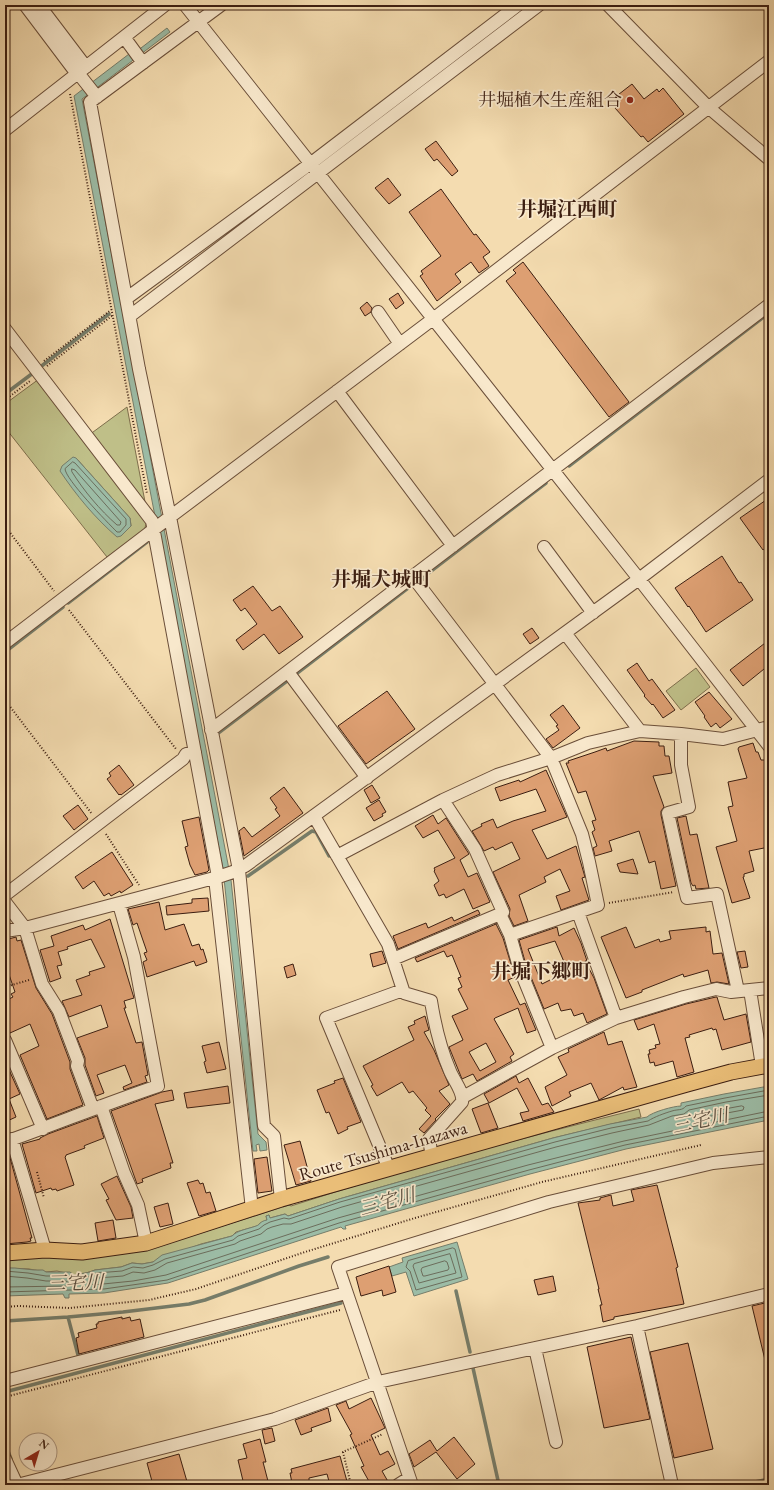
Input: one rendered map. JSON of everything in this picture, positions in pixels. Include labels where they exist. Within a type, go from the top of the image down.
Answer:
[{"type":"main road","name":"Route Tsushima-Inazawa","points":[[5,1253],[45,1250],[82,1252],[146,1243],[281,1199],[687,1084],[765,1065]]},
{"type":"street","points":[[25,5],[92,91]]},
{"type":"street","points":[[39,5],[77,73]]},
{"type":"street","points":[[5,130],[165,5]]},
{"type":"street","points":[[185,5],[639,579],[769,746]]},
{"type":"street","points":[[221,5],[198,22],[138,56],[92,91],[90,102],[139,369],[211,730],[236,871],[264,1126],[274,1136],[281,1199]]},
{"type":"street","points":[[127,298],[310,164],[518,5]]},
{"type":"street","points":[[130,316],[540,5]]},
{"type":"street","points":[[608,5],[708,107],[769,160]]},
{"type":"street","points":[[124,37],[138,56]]},
{"type":"street","points":[[5,643],[168,518],[433,319],[769,61]]},
{"type":"street","points":[[211,730],[769,305]]},
{"type":"street","points":[[378,312],[400,344]]},
{"type":"street","points":[[5,329],[152,520],[218,877],[252,1209]]},
{"type":"street","points":[[337,392],[453,546]]},
{"type":"street","points":[[5,931],[25,928],[119,904],[236,871],[367,778],[767,486]]},
{"type":"street","points":[[544,547],[593,613]]},
{"type":"street","points":[[413,576],[551,758],[582,834],[598,905],[510,936]]},
{"type":"street","points":[[565,633],[640,731]]},
{"type":"street","points":[[288,672],[367,778]]},
{"type":"street","points":[[337,856],[443,800],[497,775],[551,758],[588,743],[640,731],[723,739],[769,727]]},
{"type":"street","points":[[681,734],[681,765],[689,807],[668,813],[687,898],[717,894],[765,1065]]},
{"type":"street","points":[[5,895],[183,759],[186,754],[194,752]]},
{"type":"street","points":[[393,959],[503,912],[475,849],[443,800]]},
{"type":"street","points":[[314,816],[388,944],[404,993],[431,1001],[438,1042],[450,1072],[463,1097],[462,1102],[429,1139],[432,1157]]},
{"type":"street","points":[[5,902],[25,928],[42,984],[59,1011],[78,1061],[77,1066],[97,1107],[138,1205],[146,1243]]},
{"type":"street","points":[[45,1250],[9,1141],[97,1107],[158,1086],[134,957],[119,904]]},
{"type":"street","points":[[578,912],[616,1018]]},
{"type":"street","points":[[500,914],[510,936],[519,967],[552,1048]]},
{"type":"street","points":[[463,1097],[552,1048],[616,1018],[642,1009],[710,991],[716,990],[731,992],[769,988]]},
{"type":"street","points":[[389,1169],[326,1018],[403,990]]},
{"type":"street","points":[[5,1040],[43,1129]]},
{"type":"street","points":[[398,1485],[411,1482],[378,1382],[350,1307],[338,1267],[549,1202],[713,1163],[769,1157]]},
{"type":"street","points":[[5,1382],[346,1293]]},
{"type":"street","points":[[5,1459],[17,1485],[275,1419],[378,1382],[637,1326],[769,1294]]},
{"type":"street","points":[[637,1326],[672,1485]]},
{"type":"street","points":[[535,1348],[556,1442]]},
{"type":"path","points":[[77,73],[113,316],[148,498]]},
{"type":"path","points":[[5,400],[112,310]]},
{"type":"path","points":[[37,372],[113,316]]},
{"type":"path","points":[[5,526],[183,759]]},
{"type":"path","points":[[5,700],[99,823],[146,896]]},
{"type":"path","points":[[598,905],[685,890]]},
{"type":"path","points":[[5,987],[40,977]]},
{"type":"path","points":[[5,1307],[70,1308],[156,1299],[196,1289],[305,1252],[415,1218],[542,1182],[701,1145]]},
{"type":"path","points":[[5,1398],[350,1307]]},
{"type":"path","points":[[351,1485],[343,1452],[393,1429]]},
{"type":"green space","points":[[39,379],[147,521],[144,531],[107,557],[7,430],[5,431],[5,404]],"holes":[[[76,458],[130,518],[131,526]]]},
{"type":"green space","points":[[127,407],[146,507],[89,435]]},
{"type":"green space","points":[[696,668],[710,687],[681,710],[666,691]]},
{"type":"green space","points":[[639,1109],[641,1117],[553,1138],[339,1199],[288,1216],[285,1214],[270,1218],[269,1215],[266,1216],[267,1220],[257,1226],[236,1232],[232,1236],[201,1244],[153,1262],[142,1264],[132,1263],[121,1267],[95,1270],[74,1275],[57,1271],[46,1272],[29,1269],[5,1268],[5,1259],[197,1234],[289,1205],[291,1206],[420,1167]]},
{"type":"water","points":[[167,28],[170,32],[82,99],[231,880],[258,1134],[266,1142],[267,1150],[260,1151],[259,1144],[256,1145],[257,1151],[253,1151],[223,869],[74,96],[129,54],[141,48]]},
{"type":"water","points":[[73,457],[76,458],[130,518],[131,526],[121,536],[117,537],[109,530],[79,497],[60,471],[62,466]]},
{"type":"water","name":"三宅川","points":[[769,1086],[769,1120],[626,1149],[530,1174],[345,1226],[346,1229],[341,1227],[168,1283],[104,1293],[69,1294],[69,1298],[65,1298],[63,1294],[5,1296],[5,1268],[43,1270],[46,1272],[70,1272],[74,1275],[95,1270],[121,1267],[132,1263],[142,1264],[153,1262],[162,1255],[232,1236],[240,1231],[267,1220],[266,1216],[269,1215],[270,1218],[285,1214],[288,1216],[339,1199],[553,1138],[610,1124],[647,1117],[653,1113],[681,1106],[681,1103]]},
{"type":"water","points":[[457,1242],[468,1279],[414,1296],[406,1272],[392,1276],[389,1267],[403,1262],[402,1258]]},
{"type":"building","points":[[632,84],[644,99],[657,89],[659,92],[663,88],[684,114],[648,142],[643,136],[641,137],[615,108],[619,104],[614,98]]},
{"type":"building","points":[[436,141],[458,171],[452,176],[437,159],[434,161],[425,149]]},
{"type":"building","points":[[388,178],[401,195],[389,204],[375,188]]},
{"type":"building","points":[[441,189],[474,235],[476,234],[490,252],[483,257],[489,266],[479,273],[471,262],[455,274],[461,282],[437,301],[420,276],[423,274],[421,271],[441,256],[409,212]]},
{"type":"building","points":[[523,262],[629,402],[609,417],[506,281],[516,273],[513,270]]},
{"type":"building","points":[[398,293],[404,303],[396,309],[389,299]]},
{"type":"building","points":[[367,302],[372,308],[371,312],[365,316],[360,308]]},
{"type":"building","points":[[769,498],[769,545],[763,550],[740,518]]},
{"type":"building","points":[[722,556],[739,583],[741,582],[753,600],[706,632],[675,588]]},
{"type":"building","points":[[253,586],[272,611],[280,606],[303,637],[279,654],[264,634],[243,650],[236,640],[257,624],[245,608],[241,611],[233,600]]},
{"type":"building","points":[[532,628],[539,638],[530,644],[523,634]]},
{"type":"building","points":[[769,640],[769,665],[743,686],[730,670]]},
{"type":"building","points":[[637,663],[649,681],[652,679],[675,710],[663,718],[653,704],[652,705],[644,696],[645,695],[627,670]]},
{"type":"building","points":[[387,691],[415,729],[366,764],[338,726]]},
{"type":"building","points":[[709,692],[732,719],[720,728],[716,723],[711,727],[695,702]]},
{"type":"building","points":[[563,705],[580,728],[553,748],[546,739],[559,730],[556,726],[558,725],[550,715]]},
{"type":"building","points":[[634,741],[659,742],[659,746],[664,746],[665,756],[669,756],[672,773],[653,776],[664,807],[661,811],[661,815],[676,886],[661,889],[655,861],[649,863],[639,831],[609,841],[612,851],[595,856],[593,848],[597,846],[592,832],[595,830],[592,821],[596,820],[586,791],[578,793],[566,763],[606,748],[607,751]]},
{"type":"building","points":[[753,743],[761,760],[766,760],[769,771],[769,847],[749,851],[754,871],[744,874],[743,877],[750,898],[732,903],[716,847],[737,841],[728,807],[733,806],[728,782],[747,778],[738,749],[739,747]]},
{"type":"building","points":[[119,765],[134,785],[121,795],[119,795],[107,779],[111,776],[109,773]]},
{"type":"building","points":[[546,770],[567,817],[532,830],[547,859],[576,846],[585,877],[582,878],[589,900],[561,910],[556,896],[570,891],[560,869],[544,877],[546,882],[519,895],[528,921],[514,926],[509,916],[510,909],[493,872],[520,859],[512,842],[495,850],[493,847],[484,851],[472,831],[482,826],[481,824],[493,819],[497,828],[513,821],[546,811],[536,789],[500,801],[495,788],[519,780],[520,782]]},
{"type":"building","points":[[372,785],[380,798],[371,803],[364,790]]},
{"type":"building","points":[[284,787],[303,813],[244,856],[239,831],[244,827],[252,837],[280,816],[275,809],[277,808],[270,798]]},
{"type":"building","points":[[379,800],[386,812],[382,814],[383,816],[374,821],[366,808]]},
{"type":"building","points":[[78,805],[88,819],[74,830],[63,816]]},
{"type":"building","points":[[433,815],[438,824],[446,818],[469,854],[460,860],[468,877],[477,873],[490,902],[473,909],[464,889],[446,898],[444,894],[439,896],[434,885],[439,881],[434,868],[455,858],[438,830],[423,838],[415,826]]},
{"type":"building","points":[[686,816],[690,835],[697,834],[709,888],[696,889],[695,885],[693,886],[691,883],[677,818]]},
{"type":"building","points":[[199,817],[209,870],[207,872],[195,875],[190,865],[185,847],[188,846],[182,821]]},
{"type":"building","points":[[112,852],[133,885],[121,893],[120,891],[111,896],[109,893],[104,896],[94,881],[83,889],[75,877]]},
{"type":"building","points":[[633,859],[638,874],[620,872],[617,864]]},
{"type":"building","points":[[208,898],[209,911],[167,915],[166,906],[192,903],[192,899]]},
{"type":"building","points":[[159,902],[165,930],[184,924],[192,946],[199,944],[201,950],[203,949],[207,962],[196,966],[194,961],[147,977],[143,962],[147,960],[144,953],[147,952],[137,923],[133,925],[128,909]]},
{"type":"building","points":[[478,910],[480,914],[398,949],[393,936],[426,923],[428,928],[452,917],[454,921]]},
{"type":"building","points":[[110,919],[134,998],[124,1001],[126,1008],[124,1008],[136,1043],[142,1042],[148,1075],[145,1076],[147,1082],[124,1090],[123,1087],[132,1083],[125,1065],[97,1075],[104,1093],[96,1096],[85,1065],[85,1058],[77,1038],[108,1027],[101,1005],[69,1017],[62,1001],[82,995],[76,980],[90,975],[89,972],[105,967],[91,939],[67,947],[68,949],[58,952],[62,965],[57,966],[61,978],[50,982],[40,950],[54,946],[51,936],[83,925],[85,930]]},
{"type":"building","points":[[496,924],[503,938],[515,977],[508,980],[520,1005],[525,1003],[536,1030],[527,1033],[518,1008],[494,1019],[514,1054],[510,1057],[512,1061],[477,1081],[473,1074],[462,1079],[449,1047],[463,1040],[452,1016],[468,1009],[458,989],[462,987],[458,978],[461,977],[452,955],[447,957],[444,951],[417,962],[415,958]],"holes":[[[486,1043],[496,1062],[480,1071],[469,1052]]]},
{"type":"building","points":[[557,927],[559,936],[574,928],[587,961],[585,961],[594,978],[607,1014],[587,1023],[583,1013],[574,1016],[571,1009],[561,1011],[558,1003],[544,1009],[526,965],[519,940]],"holes":[[[555,941],[568,971],[542,984],[528,949]]]},
{"type":"building","points":[[626,927],[635,948],[659,939],[660,942],[671,939],[669,931],[706,927],[706,932],[710,931],[713,954],[722,953],[729,984],[717,982],[711,983],[708,970],[684,977],[683,974],[626,998],[601,937]]},
{"type":"building","points":[[16,937],[17,941],[21,940],[36,988],[52,1014],[70,1062],[70,1069],[83,1105],[47,1119],[20,1055],[39,1046],[30,1024],[10,1033],[5,1023],[5,1001],[13,997],[11,994],[15,992],[5,963],[5,940]]},
{"type":"building","points":[[382,951],[386,963],[373,967],[370,954]]},
{"type":"building","points":[[745,951],[748,967],[741,968],[737,952]]},
{"type":"building","points":[[293,964],[296,975],[287,978],[284,967]]},
{"type":"building","points":[[717,997],[724,1020],[746,1014],[751,1042],[722,1050],[716,1029],[713,1030],[712,1028],[689,1035],[690,1037],[685,1038],[694,1072],[677,1077],[673,1061],[655,1066],[654,1062],[650,1063],[648,1054],[650,1054],[649,1050],[656,1048],[655,1045],[660,1044],[654,1024],[638,1030],[634,1020],[686,1004]]},
{"type":"building","points":[[425,1016],[429,1030],[424,1032],[434,1050],[449,1085],[439,1091],[450,1104],[424,1133],[419,1129],[431,1116],[425,1110],[427,1108],[413,1091],[409,1093],[402,1082],[377,1096],[371,1086],[373,1085],[363,1066],[414,1040],[408,1027],[415,1024],[414,1021]]},
{"type":"building","points":[[604,1032],[608,1045],[622,1041],[637,1087],[624,1090],[623,1087],[599,1100],[591,1083],[569,1092],[571,1096],[552,1106],[545,1087],[567,1075],[558,1057],[569,1052],[568,1049]]},
{"type":"building","points":[[219,1042],[226,1069],[207,1073],[204,1062],[206,1061],[202,1046]]},
{"type":"building","points":[[5,1061],[20,1094],[9,1099],[16,1117],[5,1122]]},
{"type":"building","points":[[516,1076],[519,1083],[528,1078],[542,1105],[548,1103],[554,1112],[523,1121],[520,1113],[529,1111],[517,1088],[489,1103],[484,1094]]},
{"type":"building","points":[[343,1078],[361,1122],[347,1127],[348,1129],[338,1134],[329,1112],[326,1113],[317,1090]]},
{"type":"building","points":[[228,1086],[230,1103],[187,1108],[184,1093]]},
{"type":"building","points":[[172,1090],[174,1100],[155,1104],[173,1163],[170,1163],[171,1168],[142,1179],[143,1182],[137,1184],[111,1111],[162,1092]]},
{"type":"building","points":[[488,1103],[498,1128],[481,1133],[472,1109]]},
{"type":"building","points":[[97,1116],[104,1138],[86,1145],[84,1146],[85,1148],[66,1155],[65,1157],[74,1185],[57,1191],[56,1189],[52,1190],[51,1188],[36,1193],[22,1144],[40,1139],[48,1134]]},
{"type":"building","points":[[300,1141],[311,1181],[296,1185],[284,1145]]},
{"type":"building","points":[[9,1154],[32,1238],[30,1238],[31,1241],[27,1242],[5,1244],[5,1155]]},
{"type":"building","points":[[267,1157],[272,1191],[258,1193],[254,1159]]},
{"type":"building","points":[[117,1176],[131,1207],[133,1218],[116,1220],[106,1200],[109,1199],[101,1184]]},
{"type":"building","points":[[198,1180],[200,1184],[203,1183],[206,1193],[210,1192],[216,1211],[199,1216],[187,1183]]},
{"type":"building","points":[[657,1185],[678,1267],[676,1268],[684,1304],[614,1317],[614,1319],[603,1322],[599,1289],[578,1203],[600,1200],[600,1198],[611,1195],[613,1206],[634,1201],[631,1190]]},
{"type":"building","points":[[168,1203],[173,1224],[160,1227],[154,1207]]},
{"type":"building","points":[[113,1220],[116,1238],[98,1241],[95,1223]]},
{"type":"building","points":[[389,1266],[396,1292],[383,1296],[382,1290],[361,1296],[356,1277]]},
{"type":"building","points":[[553,1276],[556,1291],[538,1295],[534,1280]]},
{"type":"building","points":[[769,1302],[769,1360],[765,1360],[752,1306]]},
{"type":"building","points":[[122,1317],[122,1319],[130,1317],[131,1321],[140,1319],[144,1337],[79,1354],[76,1338],[79,1337],[78,1333],[97,1328],[96,1324],[98,1324],[98,1322]]},
{"type":"building","points":[[631,1337],[650,1419],[604,1428],[587,1347]]},
{"type":"building","points":[[688,1343],[713,1449],[674,1458],[650,1352]]},
{"type":"building","points":[[371,1398],[385,1428],[371,1435],[380,1455],[388,1451],[395,1464],[382,1471],[390,1485],[371,1485],[361,1467],[364,1466],[350,1435],[352,1434],[336,1405],[346,1401],[349,1409]]},
{"type":"building","points":[[328,1408],[331,1421],[311,1428],[312,1431],[301,1435],[295,1420]]},
{"type":"building","points":[[272,1428],[275,1441],[265,1444],[262,1430]]},
{"type":"building","points":[[454,1437],[475,1464],[457,1479],[436,1452],[414,1467],[409,1454],[430,1440],[437,1451]]},
{"type":"building","points":[[260,1439],[266,1462],[263,1462],[269,1485],[244,1485],[238,1460],[247,1458],[243,1444]]},
{"type":"building","points":[[179,1454],[188,1485],[153,1485],[147,1463]]},
{"type":"building","points":[[340,1456],[348,1485],[330,1485],[327,1474],[309,1478],[309,1482],[297,1485],[296,1482],[292,1483],[290,1473],[292,1473],[291,1469]]},
{"type":"waterway","points":[[569,466],[769,313]]},
{"type":"waterway","points":[[39,368],[109,314]]},
{"type":"waterway","points":[[5,394],[33,373]]},
{"type":"waterway","points":[[422,578],[546,483]]},
{"type":"waterway","points":[[68,603],[147,542]]},
{"type":"waterway","points":[[296,674],[412,585]]},
{"type":"waterway","points":[[5,652],[63,607]]},
{"type":"waterway","points":[[217,734],[287,681]]},
{"type":"waterway","points":[[248,876],[312,831],[316,832],[329,856]]},
{"type":"waterway","points":[[68,1317],[189,1304],[205,1300],[328,1257]]},
{"type":"waterway","points":[[456,1291],[470,1352]]},
{"type":"waterway","points":[[5,1392],[341,1303]]},
{"type":"waterway","points":[[5,1321],[68,1317],[78,1355]]},
{"type":"waterway","points":[[473,1368],[499,1485]]},
{"type":"waterway","points":[[6,1446],[11,1459]]},
{"type":"waterway","points":[[741,1485],[769,1479]]},
{"type":"place","name":"井堀植木生産組合","points":[[630,100]]},
{"type":"district","name":"井堀江西町","points":[[567,209]]},
{"type":"district","name":"井堀犬城町","points":[[381,579]]},
{"type":"district","name":"井堀下郷町","points":[[541,971]]}]
